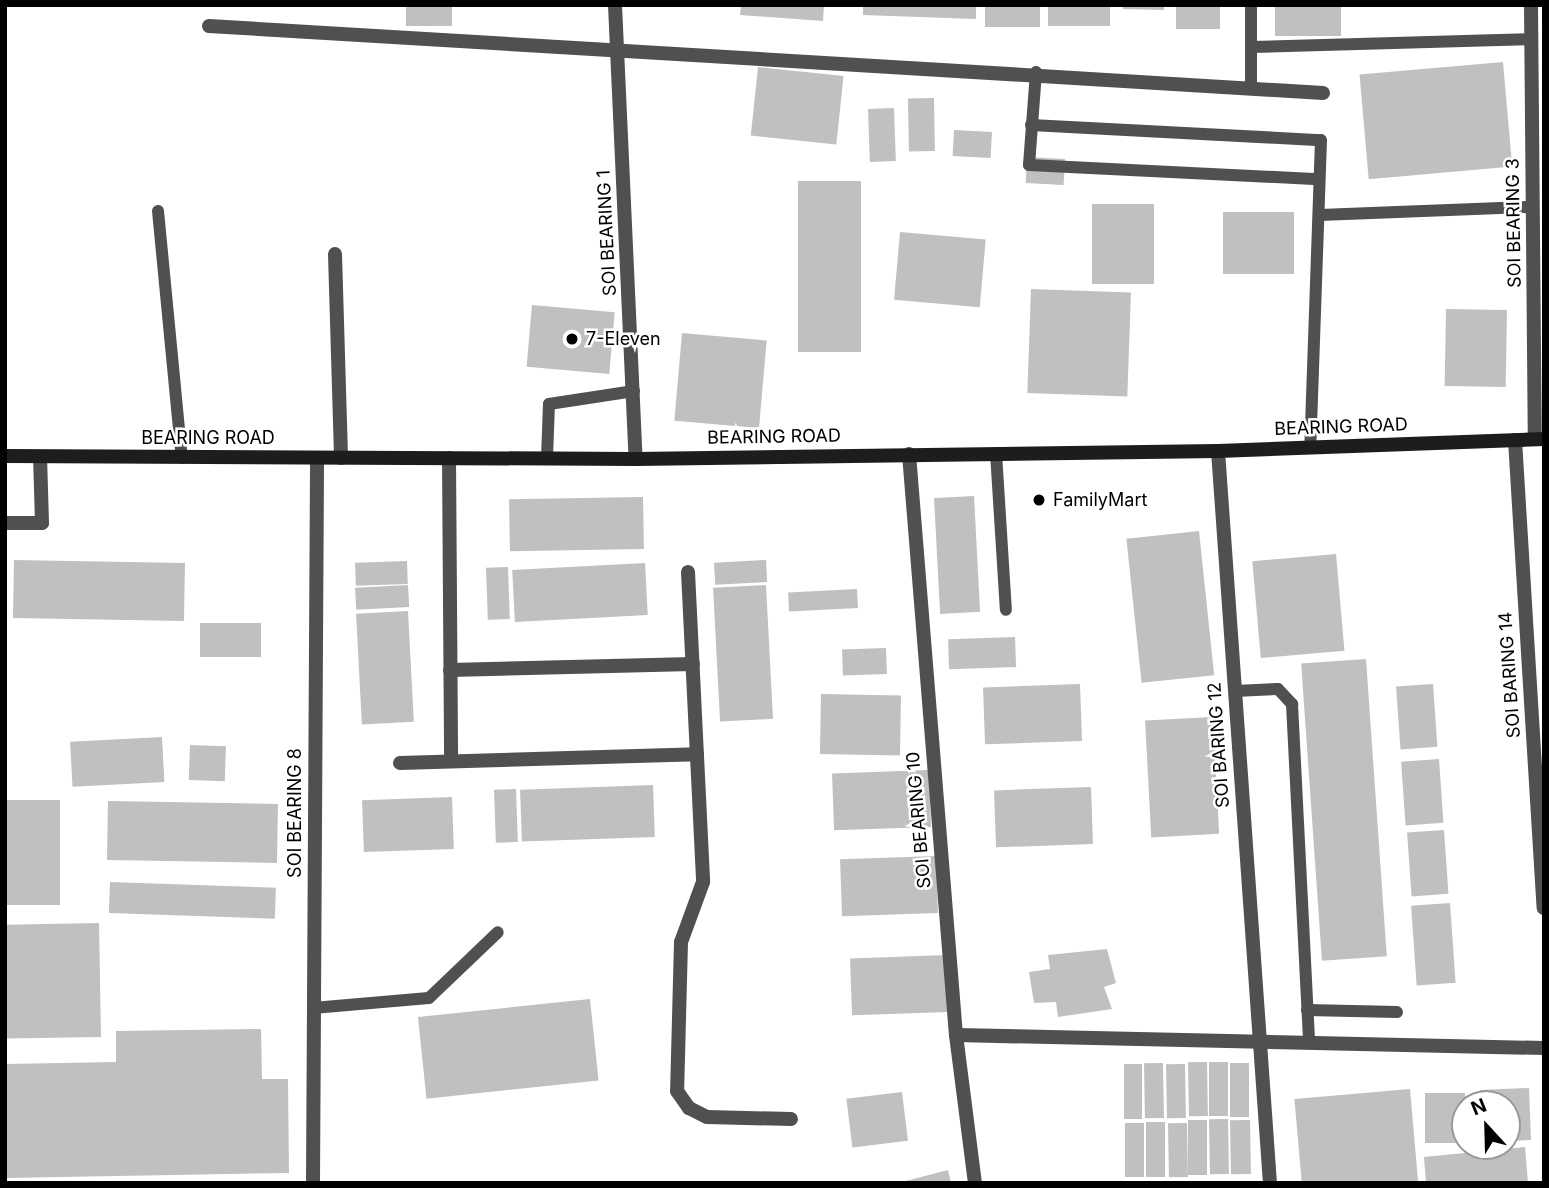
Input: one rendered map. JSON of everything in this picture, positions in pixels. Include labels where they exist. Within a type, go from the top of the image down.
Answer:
[{"type":"main road","name":"BEARING ROAD","points":[[5,456],[636,458],[1218,451],[1539,439]]},
{"type":"street","name":"SOI BEARING 1","points":[[615,5],[636,458]]},
{"type":"street","name":"SOI BEARING 3","points":[[1531,5],[1532,206],[1539,439]]},
{"type":"street","points":[[209,26],[617,54],[1036,72],[1323,93]]},
{"type":"street","points":[[335,254],[341,458]]},
{"type":"street","name":"SOI BARING 14","points":[[1515,440],[1544,908]]},
{"type":"street","name":"SOI BARING 12","points":[[1218,451],[1270,1183]]},
{"type":"street","name":"SOI BEARING 10","points":[[909,454],[956,1035],[975,1183]]},
{"type":"street","points":[[5,523],[42,523],[40,457]]},
{"type":"street","name":"SOI BEARING 8","points":[[313,1176],[317,458]]},
{"type":"street","points":[[449,458],[451,761]]},
{"type":"street","points":[[688,572],[703,882],[681,942],[677,1091],[689,1108],[708,1117],[791,1119]]},
{"type":"street","points":[[450,670],[693,664]]},
{"type":"street","points":[[400,763],[697,754]]},
{"type":"street","points":[[956,1035],[1259,1037],[1544,1048]]},
{"type":"lane","points":[[1251,5],[1251,88]]},
{"type":"lane","points":[[1251,47],[1531,39]]},
{"type":"lane","points":[[1036,72],[1029,165],[1319,179]]},
{"type":"lane","points":[[1031,125],[1321,140],[1310,448]]},
{"type":"lane","points":[[1320,215],[1532,206]]},
{"type":"lane","points":[[158,211],[182,457]]},
{"type":"lane","points":[[547,458],[549,404],[634,391]]},
{"type":"lane","points":[[996,453],[1006,610]]},
{"type":"lane","points":[[1235,691],[1278,689],[1292,704],[1309,1040]]},
{"type":"lane","points":[[313,1008],[429,998],[498,932]]},
{"type":"lane","points":[[1307,1010],[1397,1012]]},
{"type":"building","points":[[406,5],[452,5],[452,26],[406,26]]},
{"type":"building","points":[[741,5],[824,5],[823,21],[740,15]]},
{"type":"building","points":[[863,5],[976,5],[976,19],[863,15]]},
{"type":"building","points":[[985,5],[1040,5],[1040,27],[985,27]]},
{"type":"building","points":[[1048,5],[1110,5],[1110,26],[1048,26]]},
{"type":"building","points":[[1123,5],[1164,5],[1164,10],[1123,9]]},
{"type":"building","points":[[1176,5],[1220,5],[1220,29],[1176,29]]},
{"type":"building","points":[[1275,5],[1341,5],[1341,36],[1275,36]]},
{"type":"building","points":[[1503,62],[1512,167],[1369,179],[1360,75]]},
{"type":"building","points":[[758,67],[844,76],[836,145],[751,136]]},
{"type":"building","points":[[908,98],[934,98],[935,151],[909,151]]},
{"type":"building","points":[[894,108],[896,161],[870,162],[868,109]]},
{"type":"building","points":[[954,130],[992,132],[991,158],[953,156]]},
{"type":"building","points":[[1027,157],[1065,159],[1064,185],[1026,183]]},
{"type":"building","points":[[798,181],[861,181],[861,352],[798,352]]},
{"type":"building","points":[[1092,204],[1154,204],[1154,284],[1092,284]]},
{"type":"building","points":[[1223,212],[1294,212],[1294,274],[1223,274]]},
{"type":"building","points":[[900,232],[986,239],[980,307],[894,300]]},
{"type":"building","points":[[1031,289],[1131,292],[1127,396],[1027,393]]},
{"type":"building","points":[[532,305],[615,312],[609,374],[527,367]]},
{"type":"building","points":[[1446,309],[1507,310],[1506,387],[1445,386]]},
{"type":"building","points":[[682,333],[767,340],[759,428],[674,421]]},
{"type":"building","points":[[974,496],[980,612],[940,614],[934,498]]},
{"type":"building","points":[[643,497],[644,549],[510,551],[509,499]]},
{"type":"building","points":[[1199,531],[1214,675],[1142,683],[1126,539]]},
{"type":"building","points":[[1336,554],[1344,651],[1261,658],[1252,561]]},
{"type":"building","points":[[14,560],[185,563],[184,621],[13,618]]},
{"type":"building","points":[[766,560],[767,582],[715,585],[714,563]]},
{"type":"building","points":[[407,561],[408,584],[356,586],[355,563]]},
{"type":"building","points":[[645,563],[648,615],[515,622],[512,570]]},
{"type":"building","points":[[508,567],[510,619],[488,620],[486,568]]},
{"type":"building","points":[[408,585],[409,607],[356,610],[355,588]]},
{"type":"building","points":[[766,585],[773,719],[720,722],[713,588]]},
{"type":"building","points":[[857,589],[858,608],[789,612],[788,593]]},
{"type":"building","points":[[408,611],[414,722],[362,725],[356,614]]},
{"type":"building","points":[[200,623],[261,623],[261,657],[200,657]]},
{"type":"building","points":[[1015,637],[1016,667],[949,669],[948,639]]},
{"type":"building","points":[[886,648],[887,674],[843,676],[842,650]]},
{"type":"building","points":[[1366,659],[1387,956],[1322,961],[1301,664]]},
{"type":"building","points":[[1080,684],[1082,741],[985,744],[983,687]]},
{"type":"building","points":[[1433,684],[1437,747],[1400,749],[1396,687]]},
{"type":"building","points":[[821,694],[901,695],[900,755],[820,754]]},
{"type":"building","points":[[1213,717],[1219,834],[1151,837],[1145,721]]},
{"type":"building","points":[[162,737],[164,782],[72,787],[70,742]]},
{"type":"building","points":[[190,745],[226,746],[225,781],[189,780]]},
{"type":"building","points":[[1439,759],[1443,823],[1406,825],[1401,762]]},
{"type":"building","points":[[929,770],[931,827],[834,830],[832,773]]},
{"type":"building","points":[[653,785],[655,837],[522,842],[520,790]]},
{"type":"building","points":[[1091,787],[1093,844],[996,847],[994,790]]},
{"type":"building","points":[[516,789],[518,842],[496,843],[494,790]]},
{"type":"building","points":[[452,797],[454,849],[364,852],[362,800]]},
{"type":"building","points":[[5,800],[60,800],[60,905],[5,905]]},
{"type":"building","points":[[108,801],[278,804],[277,863],[107,860]]},
{"type":"building","points":[[1444,830],[1448,894],[1412,896],[1407,833]]},
{"type":"building","points":[[936,856],[938,913],[842,916],[840,859]]},
{"type":"building","points":[[110,882],[276,888],[275,919],[109,913]]},
{"type":"building","points":[[1450,903],[1456,983],[1417,986],[1411,906]]},
{"type":"building","points":[[99,923],[101,1037],[7,1039],[5,925]]},
{"type":"building","points":[[1107,949],[1116,983],[1104,987],[1112,1009],[1058,1017],[1056,1002],[1034,1003],[1029,972],[1050,969],[1048,955]]},
{"type":"building","points":[[947,955],[949,1012],[852,1015],[850,958]]},
{"type":"building","points":[[590,999],[599,1081],[427,1099],[418,1017]]},
{"type":"building","points":[[261,1029],[262,1079],[288,1079],[289,1173],[5,1178],[5,1064],[116,1062],[116,1031]]},
{"type":"building","points":[[1188,1062],[1207,1062],[1208,1116],[1189,1116]]},
{"type":"building","points":[[1209,1062],[1228,1062],[1228,1116],[1209,1116]]},
{"type":"building","points":[[1144,1063],[1163,1063],[1164,1118],[1145,1118]]},
{"type":"building","points":[[1230,1063],[1249,1063],[1249,1117],[1230,1117]]},
{"type":"building","points":[[1124,1064],[1142,1064],[1142,1119],[1124,1119]]},
{"type":"building","points":[[1166,1064],[1185,1064],[1186,1118],[1167,1118]]},
{"type":"building","points":[[1529,1088],[1531,1140],[1521,1140],[1521,1090],[1480,1090]]},
{"type":"building","points":[[1410,1089],[1418,1183],[1302,1183],[1294,1099]]},
{"type":"building","points":[[902,1092],[908,1141],[852,1147],[846,1099]]},
{"type":"building","points":[[1425,1093],[1451,1093],[1451,1143],[1425,1143]]},
{"type":"building","points":[[1209,1119],[1228,1119],[1229,1174],[1210,1174]]},
{"type":"building","points":[[1188,1120],[1207,1120],[1207,1175],[1188,1175]]},
{"type":"building","points":[[1230,1120],[1250,1120],[1251,1174],[1231,1174]]},
{"type":"building","points":[[1146,1122],[1165,1122],[1165,1177],[1146,1177]]},
{"type":"building","points":[[1125,1123],[1144,1123],[1144,1177],[1125,1177]]},
{"type":"building","points":[[1168,1123],[1187,1123],[1188,1177],[1169,1177]]},
{"type":"building","points":[[1521,1147],[1525,1147],[1528,1183],[1426,1183],[1424,1157],[1451,1154],[1451,1160],[1521,1160]]},
{"type":"building","points":[[948,1170],[951,1183],[902,1183],[902,1182]]},
{"type":"place","name":"7-Eleven","points":[[572,339]]},
{"type":"place","name":"FamilyMart","points":[[1039,500]]}]
